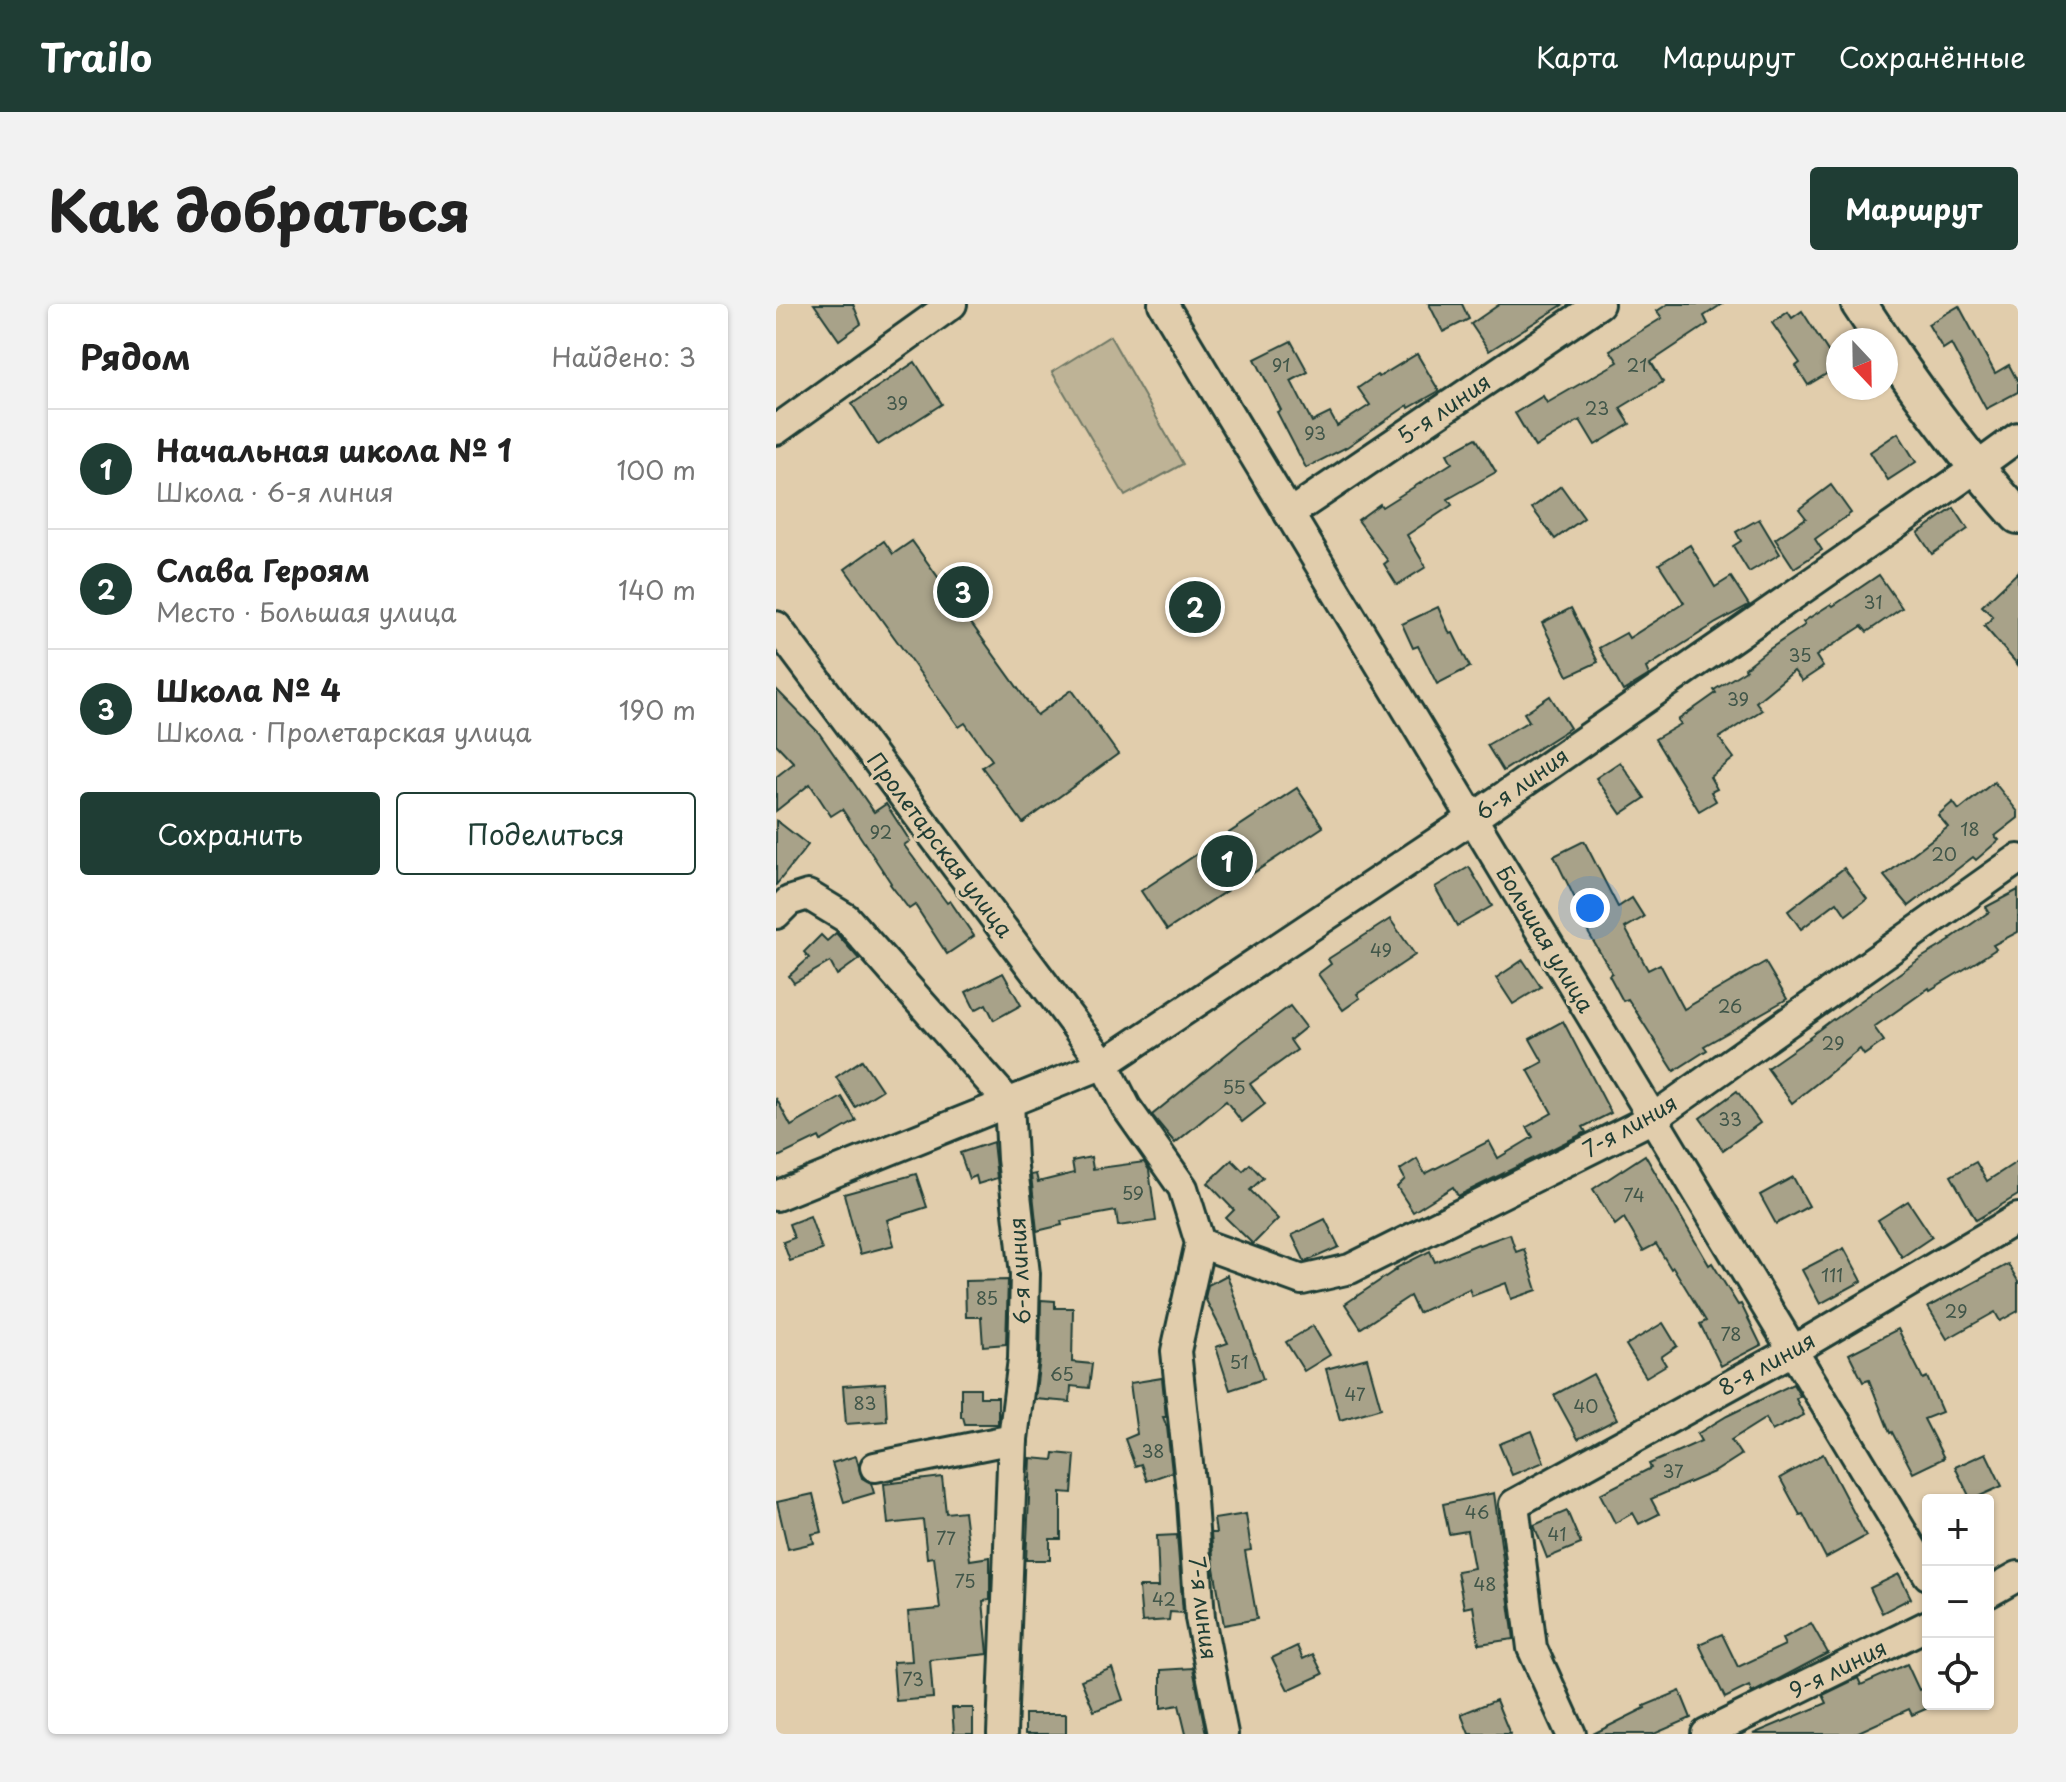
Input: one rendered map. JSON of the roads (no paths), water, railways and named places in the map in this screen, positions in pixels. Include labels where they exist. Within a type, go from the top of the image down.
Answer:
[{"type":"street","points":[[776,430],[952,304]]},
{"type":"street","name":"Большая улица","points":[[1163,304],[1923,1566]]},
{"type":"street","name":"5-я линия","points":[[1289,514],[1599,304]]},
{"type":"street","points":[[1859,304],[1875,328]]},
{"type":"street","points":[[1898,362],[1976,468],[2018,516]]},
{"type":"street","name":"6-я линия","points":[[776,1196],[1104,1064],[1473,818],[2018,437]]},
{"type":"street","name":"Пролетарская улица","points":[[776,626],[1104,1064]]},
{"type":"street","name":"7-я линия","points":[[1200,1243],[1302,1280],[1350,1269],[1653,1118],[2018,859]]},
{"type":"street","points":[[776,914],[789,901],[808,895],[846,918],[1009,1103]]},
{"type":"street","name":"7-я линия","points":[[1104,1064],[1126,1107],[1183,1188],[1200,1243],[1176,1351],[1192,1501],[1200,1618],[1223,1734]]},
{"type":"street","name":"6-я линия","points":[[1002,1734],[1013,1439],[1023,1359],[1025,1274],[1009,1103]]},
{"type":"street","name":"8-я линия","points":[[1571,1734],[1532,1648],[1514,1504],[1794,1350],[2018,1218]]},
{"type":"street","points":[[875,1467],[1013,1439]]},
{"type":"street","points":[[1994,1590],[2018,1576]]},
{"type":"street","name":"9-я линия","points":[[1706,1734],[1922,1628]]},
{"type":"place","name":"Школа № 4","points":[[963,592]]},
{"type":"place","name":"Слава Героям","points":[[1195,607]]},
{"type":"place","name":"Начальная школа № 1","points":[[1227,861]]}]
